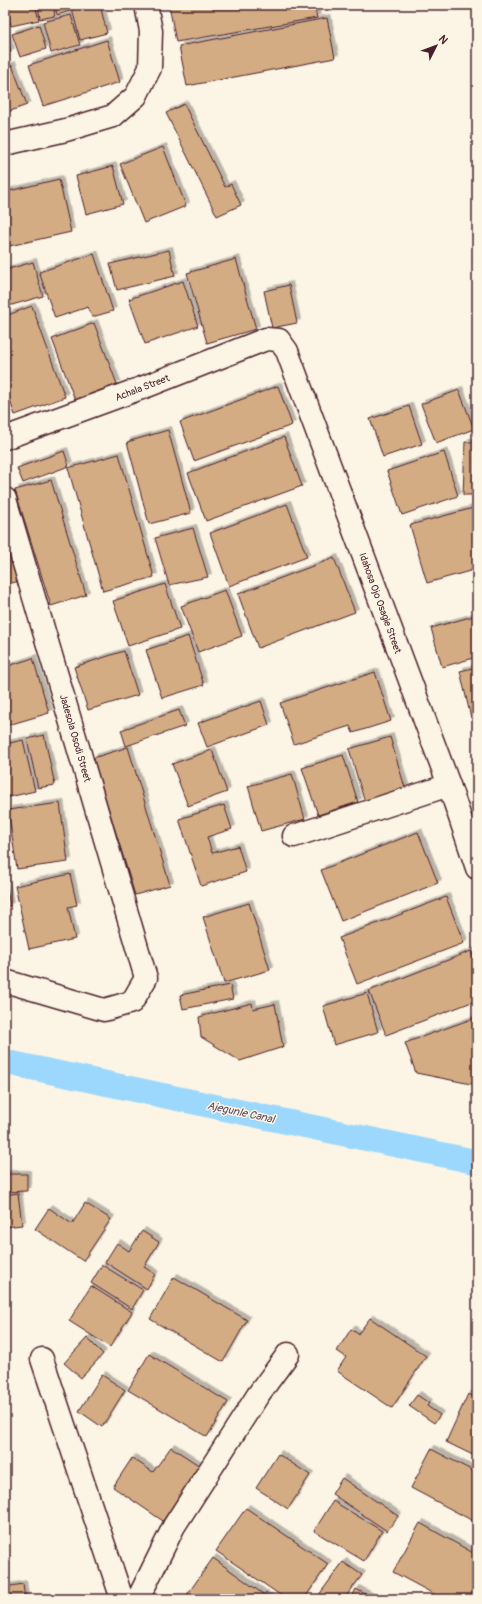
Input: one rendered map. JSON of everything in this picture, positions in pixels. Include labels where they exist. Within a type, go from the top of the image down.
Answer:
[{"type":"street","points":[[5,144],[66,130],[113,116],[136,96],[150,68],[151,32],[146,5]]},
{"type":"street","name":"Achala Street","points":[[5,438],[146,386],[266,339],[279,340]]},
{"type":"street","name":"Idahosa Ojo Osagie Street","points":[[279,340],[287,352],[449,785],[477,868]]},
{"type":"street","name":"Jadesola Osodi Street","points":[[5,499],[146,978],[132,1002],[104,1010],[5,981]]},
{"type":"street","points":[[294,836],[449,785]]},
{"type":"street","points":[[138,1599],[174,1526],[258,1395],[288,1354]]},
{"type":"street","points":[[42,1358],[122,1599]]},
{"type":"building","points":[[7,5],[35,5],[39,20],[11,26]]},
{"type":"building","points":[[38,5],[53,5],[55,16],[40,19]]},
{"type":"building","points":[[55,5],[69,5],[70,11],[57,15]]},
{"type":"building","points":[[71,5],[100,5],[107,33],[80,40]]},
{"type":"building","points":[[169,5],[314,5],[317,18],[176,42]]},
{"type":"building","points":[[71,15],[80,45],[51,53],[43,22]]},
{"type":"building","points":[[327,18],[335,58],[187,86],[179,46]]},
{"type":"building","points":[[39,25],[46,49],[20,57],[12,34]]},
{"type":"building","points":[[5,33],[11,52],[5,53]]},
{"type":"building","points":[[107,40],[120,82],[43,106],[29,65]]},
{"type":"building","points":[[12,65],[27,105],[5,113],[5,68]]},
{"type":"building","points":[[184,104],[225,187],[231,184],[241,205],[217,216],[166,113]]},
{"type":"building","points":[[163,147],[186,206],[144,223],[120,164]]},
{"type":"building","points":[[113,166],[123,204],[86,214],[76,176]]},
{"type":"building","points":[[59,179],[71,232],[5,247],[5,192]]},
{"type":"building","points":[[169,250],[175,276],[117,290],[110,264]]},
{"type":"building","points":[[94,254],[113,311],[92,317],[88,307],[55,318],[39,272]]},
{"type":"building","points":[[236,259],[256,329],[207,343],[187,273]]},
{"type":"building","points":[[33,262],[43,296],[5,307],[5,270]]},
{"type":"building","points":[[183,281],[198,326],[145,344],[129,299]]},
{"type":"building","points":[[289,285],[297,323],[272,328],[264,291]]},
{"type":"building","points":[[32,306],[65,397],[15,415],[5,387],[5,316]]},
{"type":"building","points":[[94,323],[117,384],[75,400],[52,339]]},
{"type":"building","points":[[278,386],[292,425],[194,461],[180,422]]},
{"type":"building","points":[[459,390],[474,429],[436,443],[421,404]]},
{"type":"building","points":[[409,406],[422,444],[383,457],[370,419]]},
{"type":"building","points":[[168,430],[191,513],[149,524],[127,442]]},
{"type":"building","points":[[284,437],[302,486],[206,521],[188,473]]},
{"type":"building","points":[[465,442],[477,442],[477,495],[463,495]]},
{"type":"building","points":[[64,451],[69,466],[23,483],[17,468]]},
{"type":"building","points":[[444,452],[458,496],[402,515],[387,471]]},
{"type":"building","points":[[119,454],[154,577],[103,591],[68,468]]},
{"type":"building","points":[[51,480],[86,595],[51,606],[15,490]]},
{"type":"building","points":[[287,504],[307,557],[229,586],[210,533]]},
{"type":"building","points":[[477,507],[477,569],[427,583],[410,525]]},
{"type":"building","points":[[193,528],[208,577],[169,585],[155,538]]},
{"type":"building","points":[[10,550],[19,581],[5,585],[5,551]]},
{"type":"building","points":[[334,558],[355,612],[258,648],[238,594]]},
{"type":"building","points":[[165,584],[180,629],[128,646],[113,601]]},
{"type":"building","points":[[225,590],[242,636],[198,652],[181,606]]},
{"type":"building","points":[[477,615],[477,657],[442,667],[431,628]]},
{"type":"building","points":[[188,636],[204,685],[162,698],[146,650]]},
{"type":"building","points":[[124,651],[138,695],[88,710],[74,667]]},
{"type":"building","points":[[33,658],[49,713],[5,726],[5,667]]},
{"type":"building","points":[[477,667],[477,716],[471,718],[460,671]]},
{"type":"building","points":[[375,672],[391,721],[353,733],[350,726],[294,744],[280,703]]},
{"type":"building","points":[[261,701],[269,725],[207,747],[198,723]]},
{"type":"building","points":[[179,710],[185,726],[126,746],[121,730]]},
{"type":"building","points":[[44,735],[55,785],[38,788],[27,739]]},
{"type":"building","points":[[390,737],[406,791],[365,803],[349,749]]},
{"type":"building","points":[[23,740],[35,791],[5,798],[5,744]]},
{"type":"building","points":[[128,747],[170,885],[135,895],[93,758]]},
{"type":"building","points":[[212,750],[227,792],[188,806],[172,764]]},
{"type":"building","points":[[343,755],[358,802],[318,815],[302,768]]},
{"type":"building","points":[[292,774],[305,819],[261,831],[248,786]]},
{"type":"building","points":[[60,803],[68,862],[17,869],[8,810]]},
{"type":"building","points":[[224,805],[232,829],[207,837],[212,853],[238,846],[246,872],[201,886],[179,819]]},
{"type":"building","points":[[418,832],[438,883],[341,921],[321,870]]},
{"type":"building","points":[[70,874],[77,905],[68,907],[75,939],[29,949],[15,886]]},
{"type":"building","points":[[5,878],[10,906],[5,907]]},
{"type":"building","points":[[446,897],[464,943],[357,984],[339,938]]},
{"type":"building","points":[[249,903],[270,970],[224,983],[203,917]]},
{"type":"building","points":[[471,951],[477,967],[477,1000],[386,1035],[369,991]]},
{"type":"building","points":[[230,985],[233,999],[183,1009],[180,995]]},
{"type":"building","points":[[367,993],[378,1032],[334,1045],[323,1006]]},
{"type":"building","points":[[252,1003],[253,1009],[275,1004],[283,1047],[240,1061],[201,1037],[199,1017]]},
{"type":"building","points":[[477,1017],[477,1082],[471,1084],[416,1073],[405,1043]]},
{"type":"building","points":[[5,1174],[27,1174],[27,1191],[5,1192]]},
{"type":"building","points":[[18,1193],[22,1225],[5,1227],[5,1195]]},
{"type":"building","points":[[85,1203],[111,1219],[83,1261],[35,1229],[49,1208],[72,1224]]},
{"type":"building","points":[[142,1231],[159,1242],[144,1267],[155,1274],[147,1289],[105,1262],[117,1243],[129,1251]]},
{"type":"building","points":[[102,1265],[143,1290],[132,1309],[91,1283]]},
{"type":"building","points":[[174,1277],[247,1320],[223,1362],[150,1319]]},
{"type":"building","points":[[91,1286],[132,1312],[110,1347],[69,1321]]},
{"type":"building","points":[[370,1318],[426,1356],[392,1408],[337,1371],[346,1357],[337,1351],[351,1329],[358,1334]]},
{"type":"building","points":[[87,1338],[103,1354],[81,1378],[64,1363]]},
{"type":"building","points":[[149,1354],[228,1402],[207,1437],[128,1390]]},
{"type":"building","points":[[102,1375],[125,1390],[102,1427],[79,1411]]},
{"type":"building","points":[[468,1394],[477,1398],[477,1457],[446,1442]]},
{"type":"building","points":[[417,1395],[429,1403],[427,1406],[440,1415],[434,1423],[409,1406]]},
{"type":"building","points":[[171,1447],[200,1466],[163,1521],[113,1487],[132,1458],[153,1472]]},
{"type":"building","points":[[431,1449],[477,1473],[477,1523],[411,1488]]},
{"type":"building","points":[[278,1454],[310,1475],[288,1509],[256,1488]]},
{"type":"building","points":[[342,1478],[398,1516],[387,1531],[332,1494]]},
{"type":"building","points":[[333,1501],[382,1531],[364,1561],[314,1531]]},
{"type":"building","points":[[246,1508],[328,1564],[304,1599],[286,1599],[216,1551]]},
{"type":"building","points":[[420,1523],[477,1555],[477,1599],[443,1599],[393,1572]]},
{"type":"building","points":[[213,1558],[270,1599],[184,1599]]},
{"type":"building","points":[[343,1562],[362,1575],[344,1599],[316,1599]]},
{"type":"building","points":[[23,1584],[25,1599],[5,1599],[5,1587]]},
{"type":"building","points":[[356,1589],[374,1599],[351,1599]]},
{"type":"waterway","name":"Ajegunle Canal","points":[[5,1062],[477,1162]]}]
